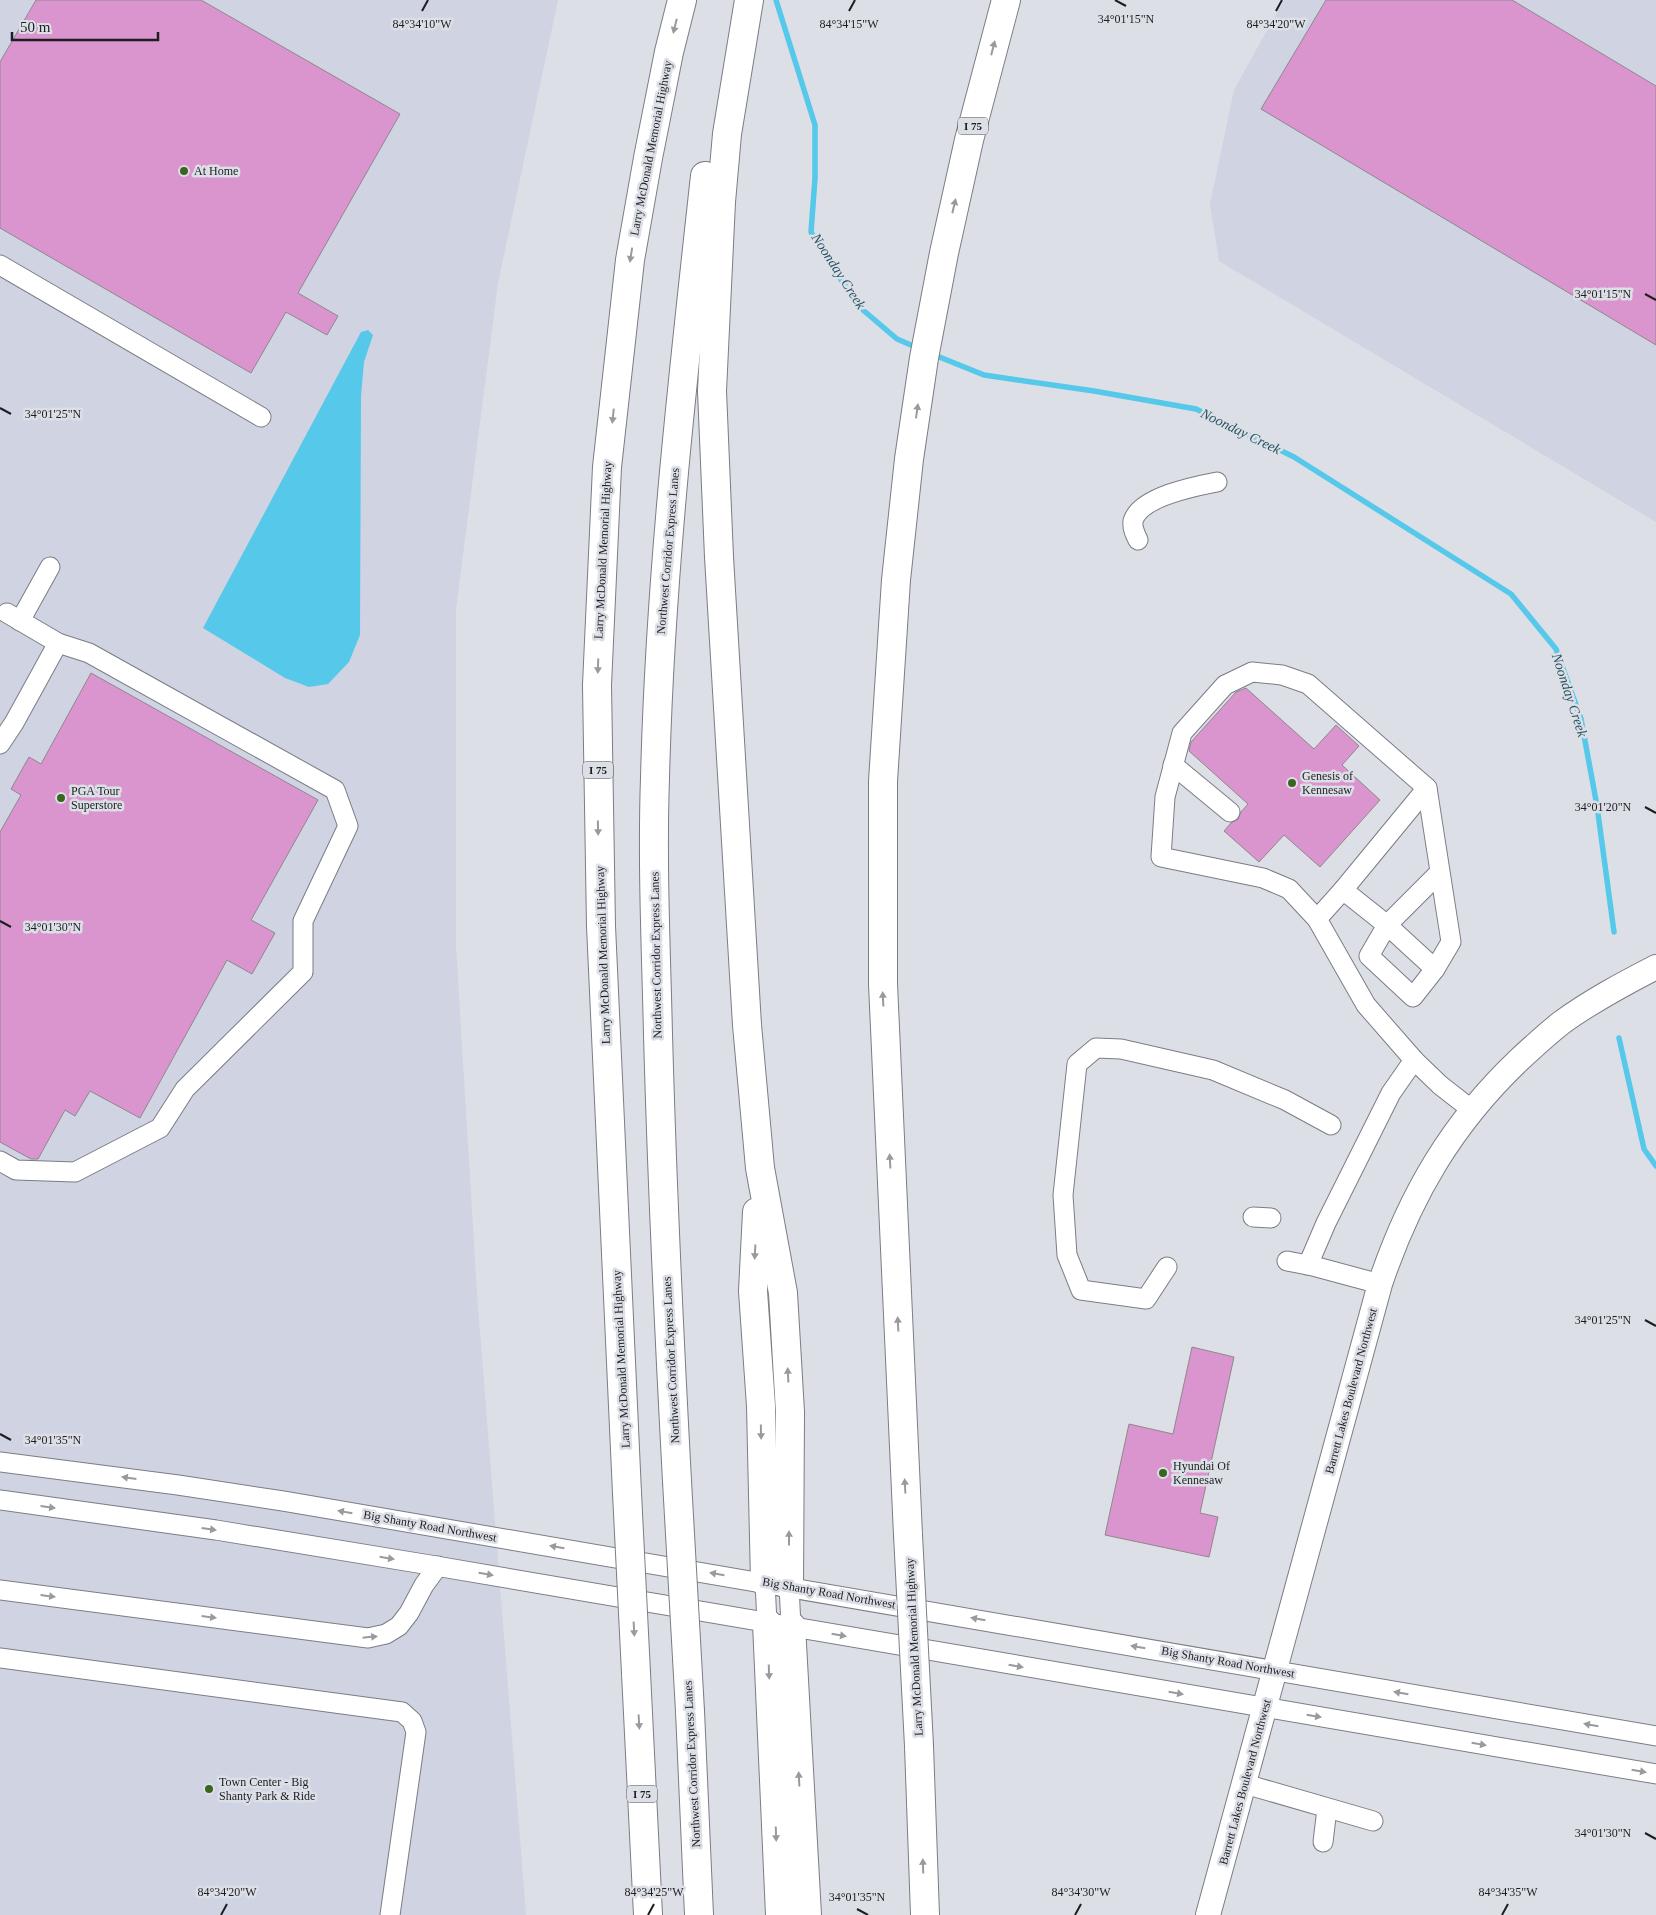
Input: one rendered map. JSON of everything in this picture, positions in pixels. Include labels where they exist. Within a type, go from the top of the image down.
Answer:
[{"type":"highway","name":"Larry McDonald Memorial Highway","points":[[648,1915],[600,926],[597,685],[607,467],[630,260],[669,52],[682,0]]},
{"type":"highway","name":"Northwest Corridor Express Lanes","points":[[699,1915],[663,1193],[655,922],[654,780],[660,636],[684,358],[739,0]]},
{"type":"highway","points":[[749,0],[719,127],[721,202],[712,390],[720,576],[746,1015],[760,1168],[753,1291],[777,1584]]},
{"type":"highway","name":"Larry McDonald Memorial Highway","points":[[925,1915],[919,1746],[883,994],[883,781],[896,580],[924,358],[944,253],[969,140],[1006,0]]},
{"type":"highway","points":[[779,1625],[780,1915]]},
{"type":"highway","points":[[779,1625],[807,1915]]},
{"type":"main road","name":"Barrett Lakes Boulevard Northwest","points":[[1208,1915],[1266,1708],[1380,1284],[1396,1238],[1417,1193],[1450,1139],[1472,1110],[1505,1074],[1561,1024],[1599,998],[1656,967]]},
{"type":"street","points":[[0,266],[260,417]]},
{"type":"street","points":[[1138,540],[1133,531],[1133,521],[1147,504],[1191,487],[1217,482]]},
{"type":"street","points":[[0,1161],[16,1170],[75,1172],[160,1128],[185,1089],[303,972],[303,921],[348,826],[335,790],[89,653],[58,643],[13,617],[50,567]]},
{"type":"street","points":[[0,744],[14,723],[58,643]]},
{"type":"street","points":[[1440,872],[1387,925],[1369,956],[1414,997],[1451,942],[1427,788],[1308,684],[1282,676],[1252,672],[1225,685],[1182,733],[1165,797],[1160,856],[1263,878],[1288,889],[1317,919],[1366,1005],[1414,1060],[1440,1085],[1472,1110]]},
{"type":"street","points":[[1173,765],[1230,812]]},
{"type":"street","points":[[1317,919],[1427,788]]},
{"type":"street","points":[[1343,890],[1387,925],[1435,968]]},
{"type":"street","points":[[1167,1267],[1146,1299],[1081,1290],[1067,1255],[1062,1195],[1077,1064],[1096,1048],[1121,1048],[1213,1070],[1285,1100],[1331,1125]]},
{"type":"street","points":[[1308,1265],[1326,1222],[1391,1093],[1414,1060]]},
{"type":"street","points":[[1287,1262],[1308,1265],[1380,1284]]},
{"type":"street","name":"Big Shanty Road Northwest","points":[[0,1462],[283,1501],[777,1584],[1656,1736]]},
{"type":"street","points":[[0,1500],[216,1530],[438,1566],[1656,1774]]},
{"type":"street","points":[[0,1590],[368,1638],[386,1634],[400,1626],[424,1585],[438,1566]]},
{"type":"street","points":[[777,1584],[779,1625]]},
{"type":"street","points":[[0,1658],[402,1712],[412,1722],[416,1732],[390,1915]]},
{"type":"street","points":[[1245,1784],[1373,1821]]},
{"type":"street","points":[[1323,1842],[1327,1809]]},
{"type":"shaded area","points":[[0,0],[558,0],[498,283],[456,609],[456,946],[477,1294],[526,1915],[0,1915]]},
{"type":"shaded area","points":[[1284,0],[1656,0],[1656,522],[1219,261],[1210,204],[1234,90]]},
{"type":"water","points":[[368,330],[373,335],[364,362],[361,396],[360,635],[349,662],[328,684],[309,687],[285,678],[203,628],[361,332]]},
{"type":"building","name":"At Home","points":[[36,0],[201,0],[400,114],[298,293],[338,316],[327,335],[286,312],[251,373],[0,228],[0,62]]},
{"type":"building","points":[[1326,0],[1512,0],[1656,86],[1656,345],[1261,109]]},
{"type":"building","points":[[91,673],[318,800],[251,920],[275,933],[252,974],[227,960],[140,1118],[90,1091],[75,1116],[65,1110],[38,1159],[31,1159],[0,1142],[0,832],[21,795],[11,789],[29,757],[41,764]]},
{"type":"building","name":"Genesis of Kennesaw","points":[[1246,688],[1314,749],[1336,725],[1359,746],[1342,765],[1380,800],[1320,867],[1284,835],[1259,862],[1224,831],[1231,823],[1238,819],[1248,804],[1189,751],[1191,742],[1236,692]]},
{"type":"building","name":"Hyundai Of Kennesaw","points":[[1192,1347],[1234,1357],[1200,1513],[1218,1517],[1209,1557],[1105,1535],[1129,1424],[1173,1434]]},
{"type":"waterway","name":"Noonday Creek","points":[[776,0],[815,125],[815,178],[811,232],[834,270],[863,310],[897,339],[918,348]]},
{"type":"waterway","name":"Noonday Creek","points":[[932,354],[984,375],[1094,391],[1196,409],[1294,457],[1511,594],[1556,649],[1581,719],[1597,806],[1614,932]]},
{"type":"waterway","name":"Noonday Creek","points":[[1619,1038],[1644,1149],[1656,1166]]},
{"type":"place","name":"At Home","points":[[184,171]]},
{"type":"place","name":"Genesis of Kennesaw","points":[[1292,783]]},
{"type":"place","name":"PGA Tour Superstore","points":[[61,798]]},
{"type":"place","name":"Hyundai Of Kennesaw","points":[[1163,1473]]},
{"type":"place","name":"Town Center - Big Shanty Park & Ride","points":[[209,1789]]}]
